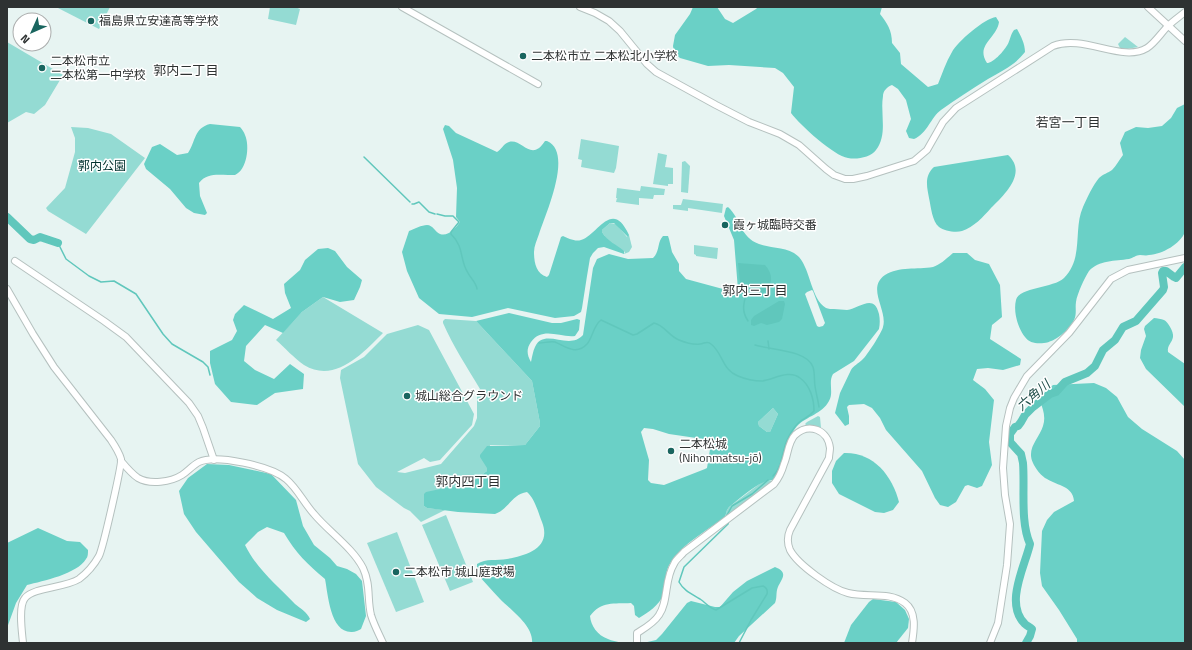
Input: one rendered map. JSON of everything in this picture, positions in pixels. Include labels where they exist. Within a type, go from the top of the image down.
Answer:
[{"type":"street","points":[[402,7],[538,84]]},
{"type":"street","points":[[580,7],[595,13],[610,22],[620,31],[647,64],[656,72],[749,122],[780,134],[796,143],[834,175],[849,179],[867,176],[914,162],[927,150],[945,119],[956,108],[1053,46],[1068,43],[1083,44],[1120,52],[1133,53],[1148,48],[1168,26],[1185,12]]},
{"type":"street","points":[[1148,7],[1185,41]]},
{"type":"street","points":[[990,643],[998,623],[1007,565],[1010,524],[1002,468],[1006,426],[1014,398],[1027,376],[1069,333],[1111,278],[1128,270],[1183,258]]},
{"type":"street","points":[[15,261],[126,337],[189,403],[198,416],[214,460]]},
{"type":"street","points":[[7,289],[54,367],[116,447],[121,461],[139,479],[152,482],[176,478],[199,462],[214,460],[260,466],[279,474],[291,483],[314,514],[356,557],[362,567],[369,587],[371,615],[383,643]]},
{"type":"street","points":[[637,643],[637,633],[658,617],[662,609],[665,602],[669,574],[674,562],[684,552],[774,484],[784,465],[790,443],[802,430],[810,428],[824,433],[830,448],[829,458],[787,536],[790,550],[797,560],[831,586],[840,590],[862,595],[888,596],[905,603],[910,608],[913,615],[914,626],[912,643]]},
{"type":"street","points":[[23,643],[22,603],[24,599],[31,594],[62,586],[77,580],[90,569],[99,556],[121,461]]},
{"type":"green space","name":"福島県立安達高等学校","points":[[56,7],[110,7],[99,29]]},
{"type":"green space","points":[[270,7],[295,7],[300,9],[296,25],[268,19]]},
{"type":"green space","points":[[1125,37],[1138,47],[1127,49],[1120,48],[1118,44]]},
{"type":"green space","points":[[7,42],[12,45],[12,52],[24,52],[63,75],[45,105],[34,114],[26,112],[7,123]]},
{"type":"green space","name":"郭内公園","points":[[71,127],[88,128],[111,134],[145,158],[86,234],[48,211],[46,208],[65,188],[75,152],[75,138]]},
{"type":"green space","points":[[581,139],[619,146],[614,173],[581,167],[582,160],[578,159]]},
{"type":"green space","points":[[658,153],[667,155],[665,167],[673,168],[673,184],[668,184],[668,186],[653,184]]},
{"type":"green space","points":[[685,161],[690,166],[688,193],[681,192],[682,162]]},
{"type":"green space","points":[[641,186],[665,189],[664,195],[654,195],[653,199],[639,198],[639,205],[616,202],[617,188],[640,191]]},
{"type":"green space","points":[[683,199],[723,204],[722,213],[688,208],[688,211],[673,209],[673,205],[681,205]]},
{"type":"green space","points":[[610,223],[616,224],[627,237],[629,235],[632,247],[629,252],[624,254],[625,252],[608,241],[602,232],[602,230]]},
{"type":"green space","points":[[694,245],[718,248],[717,259],[696,256],[694,254]]},
{"type":"green space","points":[[323,297],[383,333],[367,349],[348,364],[327,371],[315,370],[304,365],[276,340],[302,312]]},
{"type":"green space","points":[[445,319],[476,321],[532,381],[540,426],[525,445],[490,445],[487,471],[466,486],[424,495],[424,506],[427,508],[445,510],[421,522],[410,511],[376,487],[358,464],[340,378],[341,370],[364,357],[387,334],[418,325],[429,330],[474,414],[472,425],[440,460],[430,462],[424,458],[397,472],[405,473],[441,464],[474,426],[477,418],[477,391],[480,389],[447,332],[443,323]]},
{"type":"green space","points":[[773,408],[778,414],[770,432],[767,432],[759,426],[758,422]]},
{"type":"green space","points":[[818,416],[820,417],[821,428],[805,424],[807,422]]},
{"type":"green space","points":[[768,480],[772,481],[725,517],[729,507],[762,482]]},
{"type":"green space","points":[[446,515],[473,582],[450,591],[422,525]]},
{"type":"green space","name":"二本松市 城山庭球場","points":[[397,532],[424,602],[396,612],[367,543]]},
{"type":"shaded area","points":[[693,7],[717,7],[725,19],[733,23],[758,7],[882,7],[880,14],[889,27],[892,43],[900,53],[901,64],[928,87],[938,84],[950,56],[959,42],[991,18],[996,17],[999,22],[995,33],[985,46],[984,57],[987,63],[995,59],[1003,52],[1014,30],[1017,29],[1024,43],[1025,52],[1017,61],[941,110],[926,129],[914,139],[909,138],[906,131],[911,119],[906,100],[898,89],[892,85],[888,87],[883,94],[883,131],[880,144],[871,154],[852,159],[834,152],[809,132],[795,118],[791,113],[794,87],[783,73],[775,68],[729,65],[708,66],[680,58],[674,52],[673,46],[675,35],[690,14]]},
{"type":"shaded area","points":[[1185,104],[1185,232],[1183,236],[1170,248],[1160,253],[1139,255],[1129,259],[1102,263],[1093,267],[1087,274],[1079,290],[1076,302],[1075,318],[1069,328],[1057,338],[1048,342],[1036,343],[1029,341],[1022,333],[1018,325],[1015,310],[1016,300],[1023,292],[1059,281],[1064,278],[1070,270],[1076,253],[1080,216],[1083,207],[1097,181],[1115,167],[1123,155],[1120,143],[1125,132],[1136,127],[1148,128],[1162,126],[1171,118],[1177,108]]},
{"type":"shaded area","points":[[210,124],[240,127],[244,133],[247,151],[245,163],[235,175],[212,175],[199,183],[200,196],[207,213],[205,215],[194,213],[186,208],[170,189],[146,169],[144,164],[152,147],[160,144],[177,155],[188,153],[198,132]]},
{"type":"shaded area","points":[[445,125],[449,126],[456,133],[497,152],[509,142],[518,143],[531,150],[535,150],[540,147],[545,141],[555,147],[558,158],[558,170],[551,199],[534,250],[536,267],[543,275],[547,277],[549,275],[561,237],[563,236],[574,240],[581,240],[611,219],[617,219],[623,224],[629,235],[628,237],[614,223],[610,223],[602,230],[602,232],[612,243],[624,251],[624,254],[604,247],[598,248],[593,253],[590,258],[581,312],[574,316],[555,318],[508,308],[472,317],[439,314],[419,298],[407,271],[402,252],[409,231],[420,226],[427,225],[431,226],[443,235],[449,233],[460,222],[456,217],[457,188],[453,160],[443,129]]},
{"type":"shaded area","points":[[1008,155],[1014,162],[1016,169],[1015,176],[1002,197],[985,215],[962,231],[957,232],[944,230],[939,227],[932,214],[928,194],[927,178],[931,170],[934,167]]},
{"type":"shaded area","points":[[728,207],[736,217],[744,232],[753,241],[764,246],[790,251],[799,257],[803,263],[817,298],[826,308],[847,310],[866,303],[874,304],[879,314],[879,329],[854,361],[833,374],[829,401],[822,409],[797,426],[792,433],[780,467],[773,480],[756,486],[744,495],[729,507],[725,517],[688,543],[676,555],[666,574],[663,595],[656,605],[639,618],[635,615],[634,606],[631,603],[608,604],[594,611],[590,616],[593,627],[598,633],[604,637],[621,643],[532,643],[532,637],[526,625],[477,574],[477,564],[480,562],[507,559],[522,555],[536,549],[541,544],[544,538],[542,522],[530,495],[527,492],[522,493],[504,509],[495,514],[458,512],[427,508],[424,506],[424,494],[426,492],[466,486],[487,471],[487,468],[480,455],[487,446],[525,445],[540,426],[532,381],[476,321],[509,313],[552,323],[561,323],[577,319],[580,320],[579,330],[575,336],[546,334],[536,337],[529,345],[528,350],[531,362],[534,349],[539,341],[550,339],[571,341],[583,335],[593,268],[597,259],[609,254],[628,259],[653,258],[657,253],[661,238],[663,236],[668,236],[672,252],[679,264],[679,271],[686,279],[736,292],[738,290],[734,240],[724,216],[726,208]],"holes":[[[812,290],[825,323],[823,326],[819,327],[817,326],[805,294]],[[773,408],[778,414],[770,432],[767,432],[759,426],[758,422]],[[644,428],[653,429],[669,434],[710,440],[711,443],[707,468],[664,485],[651,483],[648,480],[649,460],[641,432]]]},
{"type":"shaded area","points":[[328,248],[335,251],[347,267],[362,280],[354,300],[340,302],[323,297],[302,312],[283,333],[265,325],[246,346],[244,361],[255,370],[274,379],[290,364],[304,374],[303,389],[275,393],[257,405],[231,402],[215,384],[210,363],[210,351],[232,340],[237,331],[233,320],[235,314],[244,305],[273,319],[291,308],[285,293],[284,284],[300,270],[305,260],[318,249]]},
{"type":"shaded area","points":[[953,253],[967,253],[975,260],[989,264],[1000,285],[1002,317],[992,325],[990,339],[1021,359],[1020,365],[1003,370],[988,368],[977,369],[973,380],[985,389],[994,400],[989,442],[992,465],[982,486],[977,488],[968,485],[965,486],[956,502],[948,507],[940,505],[922,471],[886,430],[880,418],[872,408],[864,404],[849,405],[847,407],[849,424],[845,426],[835,413],[840,393],[851,370],[867,354],[882,330],[884,320],[877,293],[877,286],[880,280],[885,275],[896,270],[936,266]]},
{"type":"shaded area","points":[[738,263],[765,265],[770,272],[771,279],[770,285],[766,290],[755,296],[748,296],[741,293]]},
{"type":"shaded area","points":[[779,301],[784,301],[785,304],[782,319],[779,322],[767,325],[761,323],[754,326],[751,325],[751,320],[754,316]]},
{"type":"shaded area","points":[[1154,318],[1164,320],[1169,325],[1173,333],[1173,337],[1168,348],[1168,352],[1185,364],[1185,407],[1146,369],[1140,358],[1146,336],[1144,329],[1145,326]]},
{"type":"shaded area","points":[[1094,383],[1106,388],[1117,397],[1128,417],[1142,429],[1177,451],[1185,460],[1185,643],[1077,643],[1077,639],[1042,586],[1040,573],[1042,531],[1047,520],[1054,512],[1074,501],[1071,492],[1068,489],[1045,478],[1039,472],[1031,458],[1032,448],[1044,423],[1044,413],[1040,401],[1045,392],[1053,385]]},
{"type":"shaded area","points":[[844,453],[864,456],[880,467],[892,483],[896,492],[899,502],[893,510],[884,513],[875,512],[839,494],[832,483],[832,471],[836,461]]},
{"type":"shaded area","points":[[207,464],[229,465],[271,474],[296,500],[303,526],[314,545],[337,566],[356,574],[362,581],[366,616],[361,629],[352,632],[345,631],[339,626],[331,612],[325,579],[302,558],[284,533],[267,527],[258,532],[245,545],[261,569],[295,604],[306,612],[310,619],[306,622],[277,610],[257,598],[239,582],[196,532],[184,514],[179,491],[188,478]]},
{"type":"shaded area","points":[[38,528],[67,541],[80,542],[88,550],[88,556],[82,564],[68,573],[27,585],[16,603],[7,628],[7,543]]},
{"type":"shaded area","points":[[775,567],[780,569],[783,577],[777,590],[775,603],[739,636],[734,643],[643,643],[656,640],[687,603],[691,601],[720,607],[733,592],[747,581]]},
{"type":"shaded area","points":[[873,599],[896,602],[905,610],[909,619],[908,628],[896,643],[844,643],[851,625]]},
{"type":"waterway","points":[[364,157],[410,202]]},
{"type":"waterway","points":[[412,204],[419,202],[429,212],[435,214]]},
{"type":"waterway","points":[[437,214],[453,216],[459,222],[451,234],[458,244],[465,268],[476,284],[477,289]]},
{"type":"waterway","points":[[7,217],[30,239],[34,240],[40,237],[58,243]]},
{"type":"waterway","points":[[58,243],[66,259],[89,276],[101,282],[114,281],[136,294],[163,334],[172,344],[203,362],[208,367],[210,375]]},
{"type":"waterway","name":"六角川","points":[[1026,643],[1032,629],[1025,624],[1019,616],[1016,606],[1016,596],[1030,544],[1024,515],[1023,463],[1021,454],[1010,442],[1010,434],[1033,407],[1050,394],[1056,392],[1065,382],[1087,373],[1095,366],[1103,350],[1115,340],[1123,327],[1136,321],[1163,290],[1163,271],[1166,271],[1176,278],[1185,267]]},
{"type":"waterway","points":[[746,295],[744,308],[748,321]]},
{"type":"waterway","points":[[539,343],[555,342],[575,350],[583,348],[587,344],[596,325],[601,320],[633,335],[654,323],[658,324],[672,336],[681,341],[695,344],[710,343],[718,352],[729,370],[741,377],[762,381],[786,375],[800,378],[809,388],[814,411],[800,422],[792,431],[786,442],[779,468],[773,476]]},
{"type":"waterway","points":[[768,341],[769,349]]},
{"type":"waterway","points":[[755,345],[796,354],[809,361],[814,369],[815,386],[819,407]]},
{"type":"waterway","points":[[728,516],[727,515],[732,506],[752,494],[768,480]]},
{"type":"waterway","points":[[729,520],[728,524],[684,567],[679,582],[691,594],[716,610],[752,588],[763,586],[766,588],[767,594],[739,643]]},
{"type":"place","name":"福島県立安達高等学校","points":[[91,21]]},
{"type":"place","name":"二本松市立 二本松北小学校","points":[[523,56]]},
{"type":"place","name":"二本松市立 二本松第一中学校","points":[[42,68]]},
{"type":"place","name":"霞ヶ城臨時交番","points":[[725,225]]},
{"type":"place","name":"城山総合グラウンド","points":[[407,396]]},
{"type":"place","name":"二本松城 (Nihonmatsu-jō)","points":[[671,451]]},
{"type":"place","name":"二本松市 城山庭球場","points":[[396,572]]},
{"type":"district","name":"郭内二丁目","points":[[186,70]]},
{"type":"district","name":"若宮一丁目","points":[[1068,122]]},
{"type":"district","name":"郭内三丁目","points":[[755,290]]},
{"type":"district","name":"郭内四丁目","points":[[468,481]]}]
